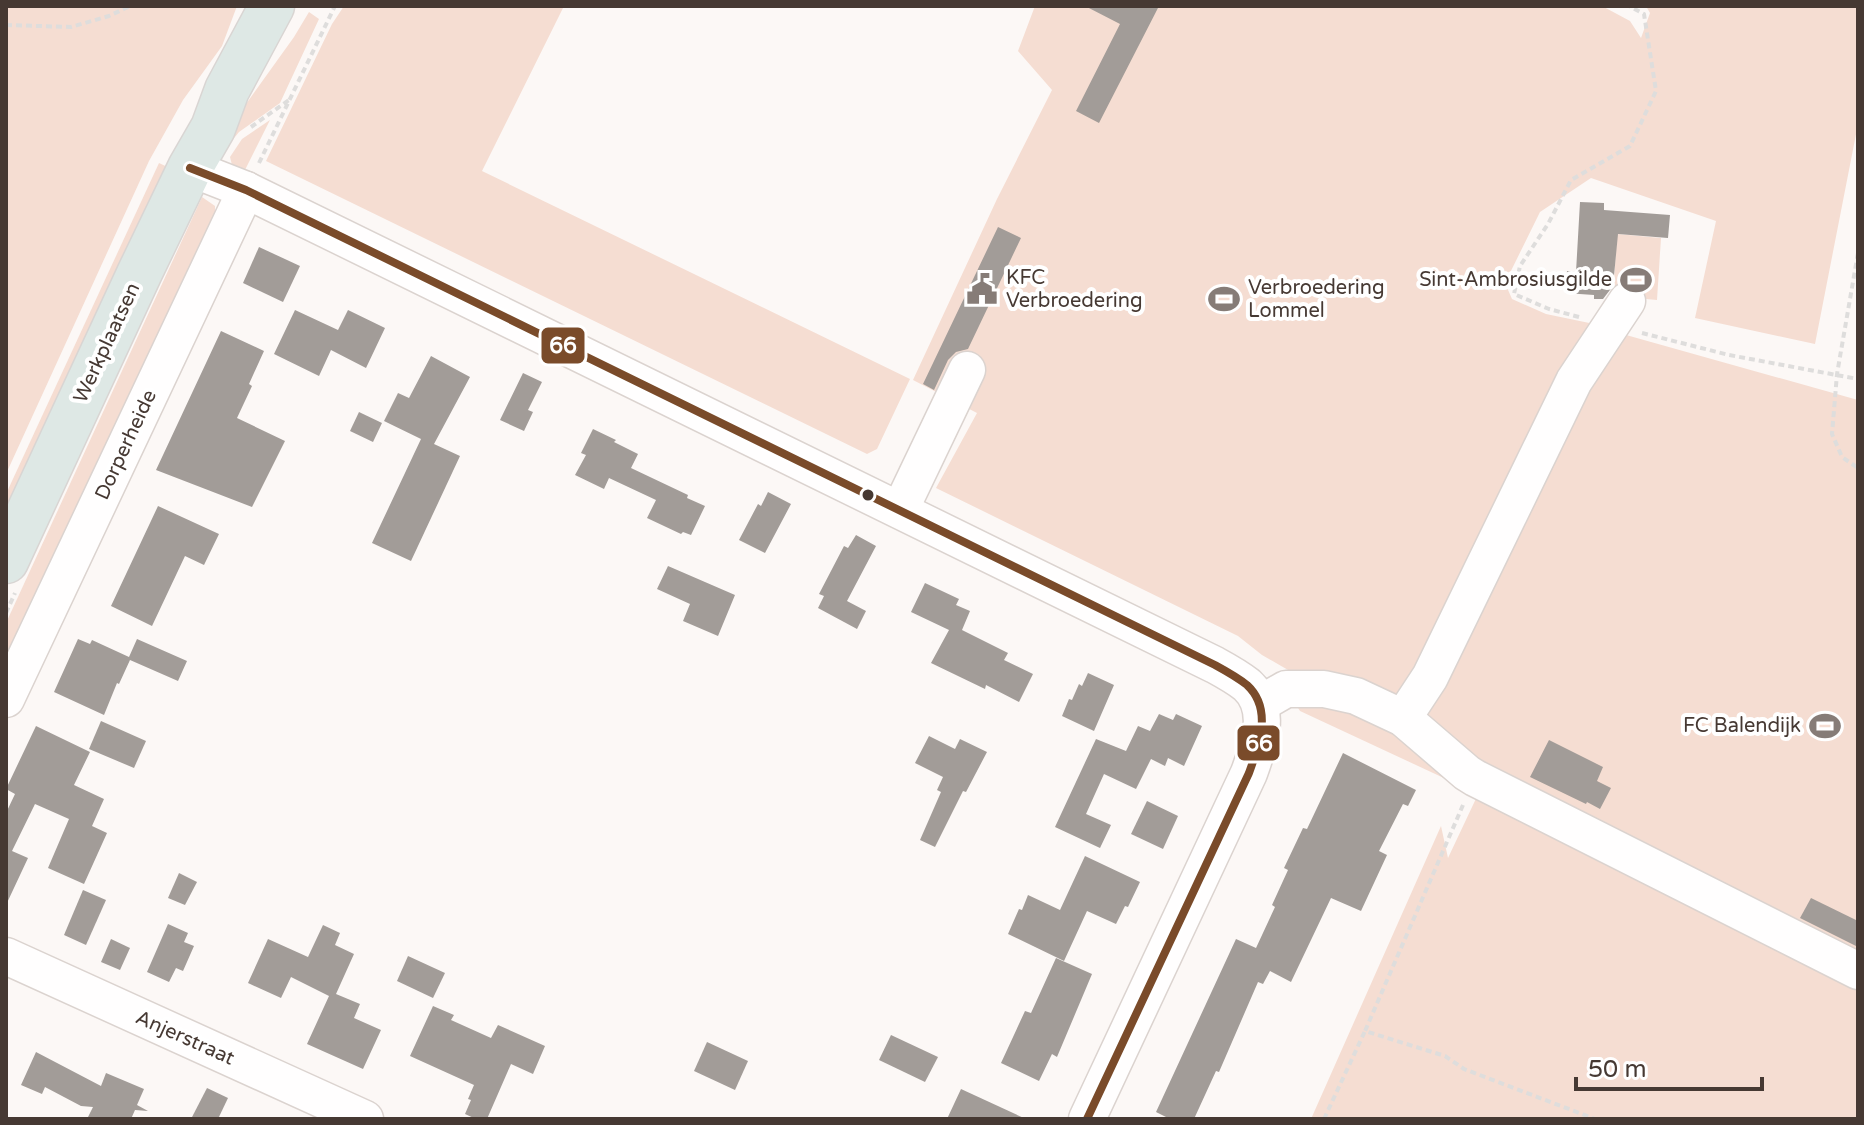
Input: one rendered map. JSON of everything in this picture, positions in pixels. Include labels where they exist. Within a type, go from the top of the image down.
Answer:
[{"type":"main road","name":"Werkplaatsen","points":[[6,561],[190,168],[213,128],[227,90],[272,6]]},
{"type":"main road","name":"Werkplaatsen","points":[[213,128],[279,46],[303,6]]},
{"type":"street","points":[[190,168],[246,190],[900,510],[1215,665],[1249,687],[1260,704],[1262,733],[1249,773],[1087,1119]]},
{"type":"street","name":"Dorperheide","points":[[6,699],[246,190]]},
{"type":"street","points":[[1403,718],[1430,677],[1574,381],[1619,313]]},
{"type":"street","points":[[900,510],[967,370]]},
{"type":"street","points":[[1260,704],[1286,689],[1324,689],[1356,696],[1403,718],[1475,778],[1858,971]]},
{"type":"street","name":"Anjerstraat","points":[[6,956],[365,1119]]},
{"type":"path","points":[[6,25],[71,27],[130,6]]},
{"type":"path","points":[[246,190],[335,6]]},
{"type":"path","points":[[1629,6],[1644,14],[1656,91],[1630,146],[1571,180],[1548,224],[1520,266],[1514,294],[1549,309],[1619,313],[1729,355],[1858,379]]},
{"type":"path","points":[[1858,253],[1837,374],[1832,434],[1842,457],[1858,468]]},
{"type":"path","points":[[1324,1119],[1475,778]]},
{"type":"path","points":[[1365,1031],[1445,1056],[1464,1069],[1595,1119]]},
{"type":"shaded area","points":[[6,6],[237,6],[222,46],[183,100],[149,161],[6,474]]},
{"type":"shaded area","points":[[344,6],[564,6],[482,171],[910,379],[877,449],[867,454],[266,161],[332,24]]},
{"type":"shaded area","name":"Verbroedering Lommel","points":[[1035,6],[1602,6],[1630,21],[1641,38],[1650,13],[1646,6],[1858,6],[1858,124],[1815,344],[1695,318],[1716,221],[1591,178],[1540,212],[1505,283],[1512,299],[1546,314],[1599,325],[1428,673],[1390,704],[1307,681],[1262,655],[1238,636],[936,488],[977,413],[913,380],[997,199],[1052,90],[1018,51]]},
{"type":"shaded area","points":[[309,12],[319,19],[280,103],[239,132],[226,148],[236,118]]},
{"type":"shaded area","points":[[270,120],[242,176],[232,165],[230,157],[242,139]]},
{"type":"shaded area","points":[[159,163],[174,170],[6,534],[6,494]]},
{"type":"shaded area","points":[[202,197],[215,206],[215,219],[6,664],[6,623]]},
{"type":"shaded area","name":"Sint-Ambrosiusgilde","points":[[1617,234],[1661,238],[1657,300],[1613,296]]},
{"type":"shaded area","points":[[1619,333],[1858,400],[1858,959],[1707,885],[1418,728]]},
{"type":"shaded area","points":[[1352,701],[1461,786],[1300,711],[1295,703]]},
{"type":"shaded area","points":[[1481,788],[1858,981],[1858,1119],[1311,1119],[1441,826],[1448,858]]},
{"type":"building","points":[[1085,6],[1159,6],[1099,123],[1076,111],[1120,24]]},
{"type":"building","name":"Sint-Ambrosiusgilde","points":[[1580,202],[1604,203],[1604,210],[1670,215],[1668,238],[1618,234],[1613,286],[1603,299],[1594,299],[1594,295],[1565,293],[1567,271],[1576,272]]},
{"type":"building","name":"KFC Verbroedering","points":[[998,227],[1021,238],[968,349],[956,352],[948,360],[934,390],[923,384]]},
{"type":"building","points":[[259,247],[300,266],[283,302],[243,283]]},
{"type":"building","points":[[295,310],[338,330],[348,310],[385,328],[366,368],[331,350],[319,376],[274,354]]},
{"type":"building","points":[[221,331],[264,351],[237,418],[285,441],[252,507],[156,470]]},
{"type":"building","points":[[431,356],[470,377],[434,444],[460,456],[411,561],[372,543],[421,439],[384,421],[398,393],[409,398]]},
{"type":"building","points":[[523,373],[542,382],[528,410],[533,412],[524,431],[500,420]]},
{"type":"building","points":[[359,412],[382,423],[373,442],[350,431]]},
{"type":"building","points":[[593,429],[638,454],[631,468],[705,506],[691,535],[681,534],[647,518],[656,500],[609,478],[604,489],[575,475],[586,455],[581,453]]},
{"type":"building","points":[[768,492],[791,504],[765,553],[739,540]]},
{"type":"building","points":[[158,506],[219,534],[204,565],[185,556],[152,626],[111,606]]},
{"type":"building","points":[[856,535],[876,546],[847,601],[866,611],[857,629],[818,608],[824,596],[819,594],[844,546],[848,548]]},
{"type":"building","points":[[668,566],[735,595],[718,636],[683,621],[690,604],[657,589]]},
{"type":"building","points":[[925,583],[959,599],[956,605],[970,611],[962,630],[1008,653],[1004,660],[1033,674],[1019,702],[931,663],[949,630],[911,612]]},
{"type":"building","points":[[78,639],[90,644],[92,640],[129,657],[137,639],[187,661],[178,681],[130,660],[104,715],[54,692]]},
{"type":"building","points":[[1088,673],[1114,685],[1094,731],[1062,716],[1069,699],[1072,700]]},
{"type":"building","points":[[1159,714],[1173,720],[1176,714],[1202,726],[1184,766],[1168,758],[1165,766],[1151,759],[1136,789],[1104,774],[1086,814],[1111,825],[1100,848],[1055,827],[1096,739],[1126,751],[1138,726],[1150,731]]},
{"type":"building","points":[[101,721],[146,741],[134,768],[89,749]]},
{"type":"building","points":[[36,726],[90,752],[74,785],[104,799],[92,826],[107,833],[84,884],[48,868],[69,819],[35,804],[12,851],[28,858],[6,905],[6,813],[15,794],[6,789]]},
{"type":"building","points":[[929,736],[955,749],[960,739],[987,752],[935,847],[920,840],[941,792],[937,790],[943,777],[915,763]]},
{"type":"building","points":[[1549,740],[1603,767],[1597,781],[1611,788],[1600,809],[1530,777]]},
{"type":"building","points":[[1343,753],[1416,790],[1408,806],[1403,804],[1379,851],[1387,855],[1361,911],[1331,898],[1291,982],[1270,971],[1263,984],[1258,982],[1219,1072],[1216,1071],[1194,1119],[1170,1119],[1156,1112],[1236,939],[1256,948],[1288,870],[1284,868],[1303,828],[1307,829]]},
{"type":"building","points":[[1147,801],[1178,816],[1163,849],[1131,834]]},
{"type":"building","points":[[1085,856],[1140,882],[1116,924],[1087,911],[1064,961],[1008,934],[1028,895],[1060,910]]},
{"type":"building","points":[[179,873],[197,882],[185,905],[168,898]]},
{"type":"building","points":[[83,890],[106,900],[86,945],[64,935]]},
{"type":"building","points":[[1811,898],[1858,921],[1858,947],[1800,918]]},
{"type":"building","points":[[168,924],[188,933],[184,942],[194,946],[183,971],[176,968],[169,982],[147,972]]},
{"type":"building","points":[[323,925],[340,933],[335,945],[354,954],[336,994],[360,1004],[354,1018],[381,1030],[363,1069],[307,1044],[329,996],[291,977],[281,998],[248,983],[268,939],[308,957]]},
{"type":"building","points":[[111,939],[130,948],[120,970],[101,962]]},
{"type":"building","points":[[408,956],[445,973],[433,998],[397,981]]},
{"type":"building","points":[[1056,958],[1092,974],[1057,1057],[1052,1054],[1039,1081],[1001,1063],[1025,1011],[1031,1013]]},
{"type":"building","points":[[433,1006],[454,1015],[451,1020],[491,1038],[498,1025],[545,1046],[533,1074],[511,1064],[487,1119],[476,1119],[465,1114],[474,1085],[410,1056]]},
{"type":"building","points":[[891,1035],[938,1057],[925,1082],[879,1060]]},
{"type":"building","points":[[707,1042],[748,1061],[735,1090],[694,1071]]},
{"type":"building","points":[[36,1052],[101,1086],[106,1073],[144,1089],[137,1105],[148,1111],[135,1110],[131,1119],[87,1119],[93,1107],[81,1106],[45,1087],[42,1094],[21,1085]]},
{"type":"building","points":[[207,1088],[228,1098],[218,1119],[191,1119]]},
{"type":"building","points":[[961,1089],[1026,1119],[947,1119]]},
{"type":"transit line","name":"66","points":[[190,168],[246,190],[1215,665],[1247,685],[1260,705],[1262,716],[1260,739],[1249,773],[1087,1119]]},
{"type":"place","name":"Sint-Ambrosiusgilde","points":[[1636,280]]},
{"type":"place","name":"KFC Verbroedering","points":[[982,289]]},
{"type":"place","name":"Verbroedering Lommel","points":[[1224,299]]},
{"type":"place","name":"FC Balendijk","points":[[1825,726]]}]
